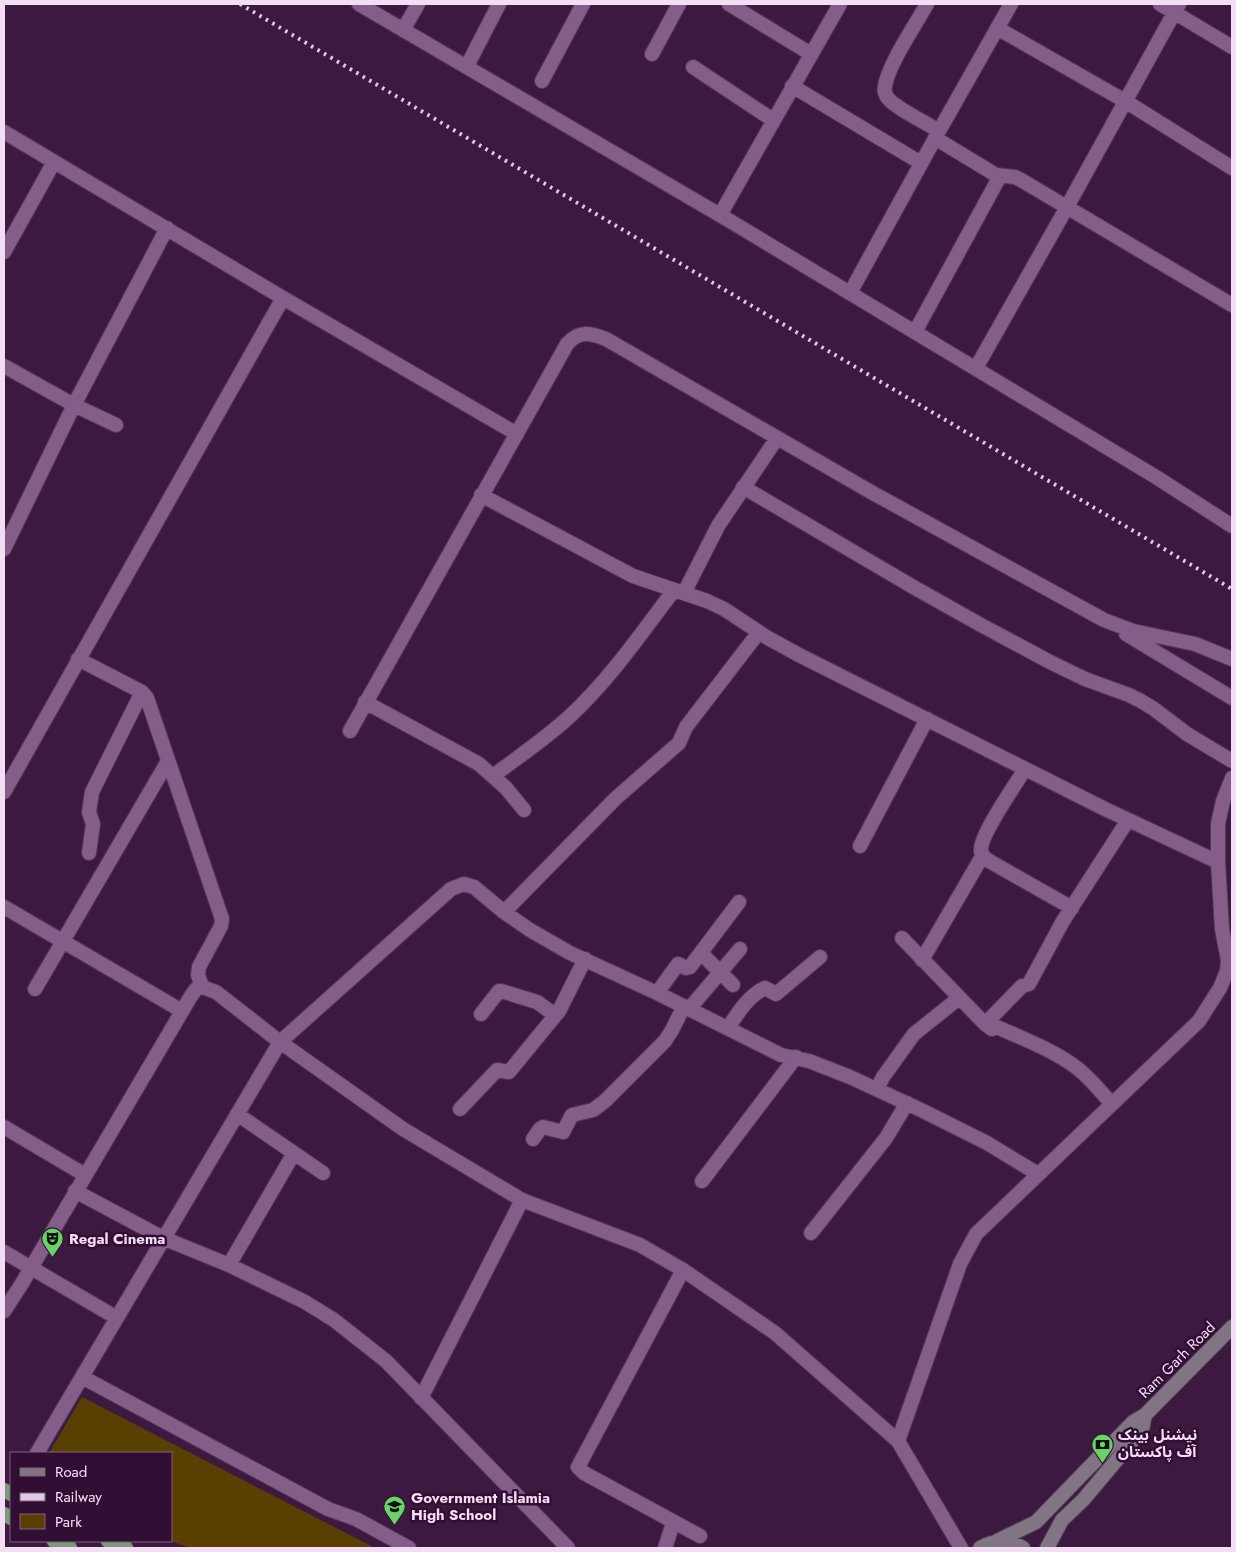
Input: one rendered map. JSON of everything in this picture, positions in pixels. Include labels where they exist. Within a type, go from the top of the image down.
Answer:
[{"type":"highway","points":[[56,1542],[70,1548]]},
{"type":"highway","points":[[111,1542],[126,1548]]},
{"type":"main road","name":"Ram Garh Road","points":[[980,1548],[1036,1522],[1133,1422],[1145,1415],[1232,1327]]},
{"type":"main road","name":"Ram Garh Road","points":[[1047,1548],[1062,1520],[1083,1500],[1142,1430],[1145,1415]]},
{"type":"main road","points":[[997,1541],[1009,1542],[1023,1548]]},
{"type":"street","points":[[358,4],[720,215],[1148,472],[1232,526]]},
{"type":"street","points":[[403,30],[418,4]]},
{"type":"street","points":[[467,66],[499,4]]},
{"type":"street","points":[[542,80],[583,4]]},
{"type":"street","points":[[652,54],[679,4]]},
{"type":"street","points":[[729,4],[811,54]]},
{"type":"street","points":[[720,215],[840,4]]},
{"type":"street","points":[[927,4],[893,66],[885,85],[887,98],[1000,176],[1015,177],[1021,180],[1232,305]]},
{"type":"street","points":[[850,293],[1011,4]]},
{"type":"street","points":[[1160,4],[1176,8],[1232,47]]},
{"type":"street","points":[[976,368],[1176,8]]},
{"type":"street","points":[[997,28],[1125,101],[1232,168]]},
{"type":"street","points":[[693,67],[773,120]]},
{"type":"street","points":[[792,86],[921,163]]},
{"type":"street","points":[[4,132],[283,298],[517,434]]},
{"type":"street","points":[[5,246],[54,162]]},
{"type":"street","points":[[915,332],[1000,176]]},
{"type":"street","points":[[4,549],[74,405],[167,228]]},
{"type":"street","points":[[4,792],[283,298]]},
{"type":"street","points":[[350,731],[567,344],[576,336],[588,333],[606,339],[871,492],[1104,620],[1232,698]]},
{"type":"street","points":[[4,366],[74,405],[116,425]]},
{"type":"street","points":[[493,776],[557,728],[581,704],[679,592],[718,526],[777,438]]},
{"type":"street","points":[[743,487],[981,625],[1068,670],[1141,701],[1187,734],[1232,761]]},
{"type":"street","points":[[481,495],[620,570],[653,584],[724,609],[799,655],[1128,820],[1218,862]]},
{"type":"street","points":[[1104,620],[1133,631],[1195,644],[1232,658]]},
{"type":"street","points":[[504,912],[616,798],[679,743],[686,728],[759,632]]},
{"type":"street","points":[[78,659],[142,692],[147,698],[222,919],[221,926],[199,967],[198,975],[202,987]]},
{"type":"street","points":[[89,853],[93,824],[89,812],[92,792],[142,692]]},
{"type":"street","points":[[366,702],[468,757],[506,788],[524,810]]},
{"type":"street","points":[[860,846],[927,719]]},
{"type":"street","points":[[35,989],[168,761]]},
{"type":"street","points":[[1025,769],[984,836],[981,848],[983,855],[991,862],[1072,908]]},
{"type":"street","points":[[898,1441],[960,1264],[976,1234],[1199,1021],[1220,988],[1227,971],[1230,953],[1222,929],[1218,824],[1223,801],[1232,778]]},
{"type":"street","points":[[984,1024],[1022,986],[1029,984],[1072,908],[1128,820]]},
{"type":"street","points":[[922,960],[983,855]]},
{"type":"street","points":[[38,1452],[280,1042],[451,889],[464,884],[474,887],[504,912],[530,930],[570,953],[687,1007],[781,1055],[796,1057],[850,1077],[907,1103],[987,1143],[1038,1174]]},
{"type":"street","points":[[658,993],[678,964],[689,968],[739,902]]},
{"type":"street","points":[[4,907],[182,1011]]},
{"type":"street","points":[[902,938],[984,1024],[992,1029],[998,1027],[1066,1060],[1078,1069],[1112,1104]]},
{"type":"street","points":[[533,1139],[543,1127],[563,1132],[572,1115],[593,1110],[605,1101],[665,1042],[687,1007],[721,973],[740,950]]},
{"type":"street","points":[[701,953],[733,985]]},
{"type":"street","points":[[728,1028],[743,1006],[759,992],[765,988],[776,994],[820,957]]},
{"type":"street","points":[[460,1109],[497,1070],[509,1072],[555,1016],[585,960]]},
{"type":"street","points":[[4,1311],[190,996],[196,989],[202,987],[221,995],[280,1042],[403,1130],[522,1200],[640,1245],[683,1270],[775,1333],[898,1441],[961,1548]]},
{"type":"street","points":[[481,1014],[499,991],[501,991],[537,1002],[555,1016]]},
{"type":"street","points":[[877,1089],[883,1077],[914,1034],[959,998]]},
{"type":"street","points":[[702,1181],[796,1057]]},
{"type":"street","points":[[811,1233],[886,1138],[907,1103]]},
{"type":"street","points":[[237,1114],[323,1173]]},
{"type":"street","points":[[4,1127],[85,1174]]},
{"type":"street","points":[[229,1265],[294,1153]]},
{"type":"street","points":[[75,1191],[163,1238],[229,1265],[305,1302],[334,1320],[386,1361],[568,1548]]},
{"type":"street","points":[[421,1398],[522,1200]]},
{"type":"street","points":[[4,1252],[117,1318]]},
{"type":"street","points":[[683,1270],[578,1467],[584,1473],[700,1536]]},
{"type":"street","points":[[82,1377],[328,1509],[356,1519],[409,1548]]},
{"type":"street","points":[[665,1548],[673,1523]]},
{"type":"green space","points":[[82,1397],[375,1548],[190,1548],[172,1541],[172,1452],[50,1452]]},
{"type":"railway","points":[[240,4],[1232,589]]},
{"type":"place","name":"Regal Cinema","points":[[53,1258]]},
{"type":"place","name":"نیشنل بینک آف پاکستان","points":[[1102,1463]]},
{"type":"place","name":"Government Islamia High School","points":[[395,1526]]}]
